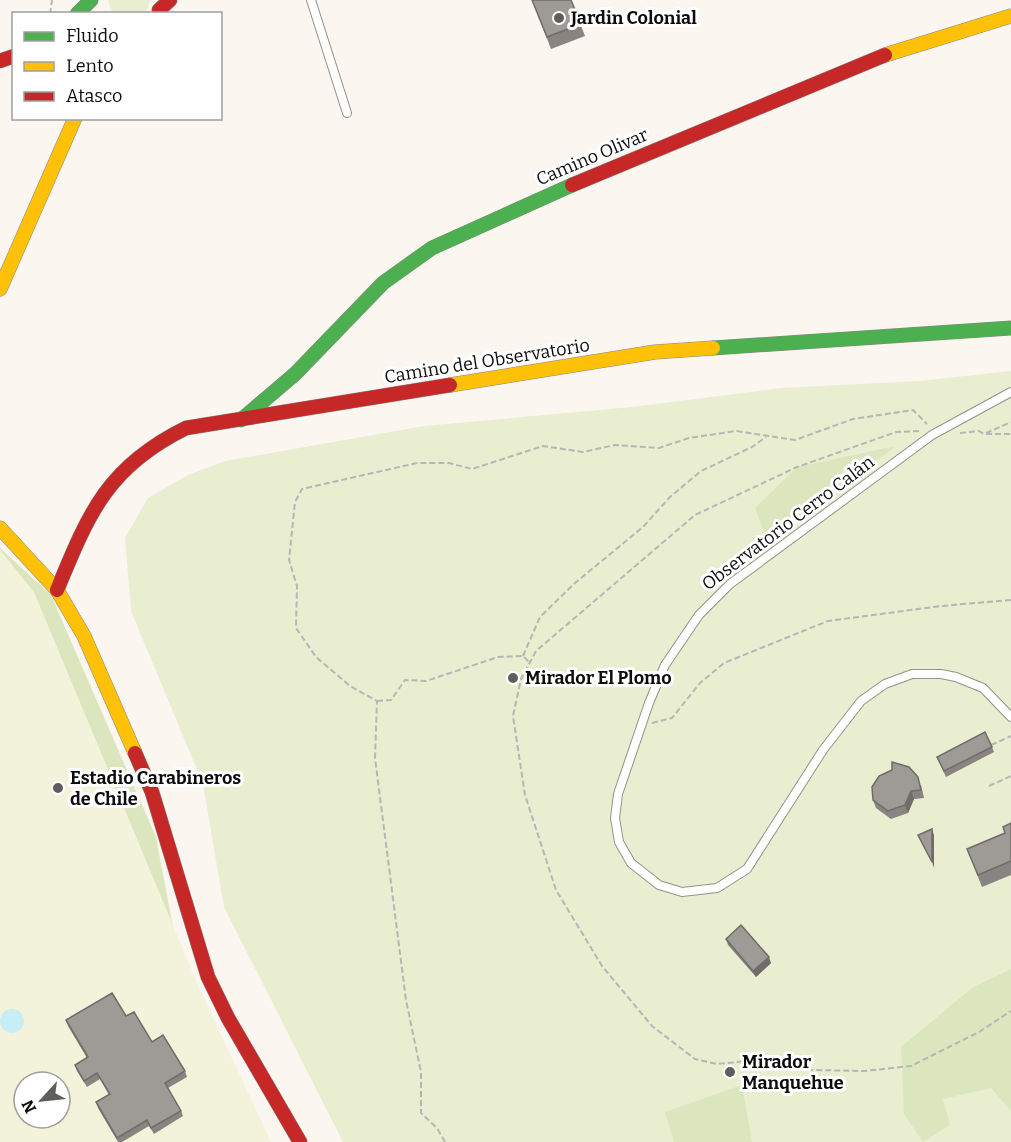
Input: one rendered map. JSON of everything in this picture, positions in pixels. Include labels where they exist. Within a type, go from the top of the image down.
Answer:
[{"type":"street","points":[[79,12],[91,0]]},
{"type":"street","points":[[159,8],[170,0]]},
{"type":"street","name":"Camino Olivar","points":[[241,420],[302,367],[383,283],[432,248],[513,210],[870,60],[1011,16]]},
{"type":"street","points":[[0,289],[74,120]]},
{"type":"street","name":"Camino del Observatorio","points":[[57,590],[93,508],[125,466],[153,444],[186,428],[655,352],[1011,328]]},
{"type":"street","points":[[0,528],[57,590],[99,666],[152,792],[208,977],[228,1018],[289,1119],[306,1142]]},
{"type":"street","points":[[289,1119],[300,1142]]},
{"type":"lane","points":[[311,0],[346,113]]},
{"type":"lane","name":"Observatorio Cerro Calán","points":[[1011,392],[932,435],[747,570],[714,598],[686,630],[665,665],[615,805],[619,842],[631,862],[648,879],[670,889],[693,892],[728,884],[747,869],[824,750],[861,701],[885,684],[920,674],[956,677],[982,688],[1011,717]]},
{"type":"path","points":[[530,663],[523,656],[498,657],[426,681],[405,680],[394,697],[377,701],[350,686],[316,657],[296,628],[297,586],[289,560],[295,502],[303,489],[417,463],[449,463],[472,469],[543,446],[583,452],[615,445],[658,448],[689,438],[736,431],[795,440],[853,419],[874,418],[906,410],[913,410],[932,435]]},
{"type":"path","points":[[984,434],[1011,422]]},
{"type":"path","points":[[932,435],[917,430],[896,432],[797,467],[695,515],[536,651],[521,679],[513,716],[525,795],[556,890],[602,966],[651,1026],[695,1059],[717,1065],[769,1059],[812,1070],[853,1071],[910,1066],[979,1032],[1011,1011]]},
{"type":"path","points":[[955,433],[979,431],[984,434],[1011,434]]},
{"type":"path","points":[[523,656],[540,616],[575,583],[643,527],[670,497],[701,471],[752,447],[766,437]]},
{"type":"path","points":[[643,722],[655,723],[672,718],[700,683],[724,663],[828,621],[941,606],[1011,600]]},
{"type":"path","points":[[377,701],[375,758],[406,1000],[421,1072],[421,1113],[437,1128],[445,1142]]},
{"type":"path","points":[[991,745],[1011,736]]},
{"type":"path","points":[[989,786],[1011,776]]},
{"type":"green space","points":[[108,0],[150,0],[146,12],[112,12]]},
{"type":"green space","points":[[1011,371],[1011,1142],[343,1142],[224,907],[203,784],[131,611],[125,538],[148,498],[188,475],[225,461],[424,426],[632,407],[781,388],[919,381]]},
{"type":"green space","points":[[896,446],[768,543],[755,508],[797,467]]},
{"type":"green space","points":[[0,548],[51,595],[156,837],[174,933],[0,667]]},
{"type":"green space","name":"Estadio Carabineros de Chile","points":[[0,550],[34,592],[197,983],[271,1142],[0,1142]]},
{"type":"green space","points":[[1011,969],[1011,1111],[991,1088],[943,1099],[950,1125],[923,1142],[904,1114],[901,1047],[972,988]]},
{"type":"green space","points":[[742,1085],[752,1142],[674,1142],[665,1112]]},
{"type":"water","points":[[12,1009],[21,1012],[24,1021],[21,1030],[12,1033],[3,1030],[0,1021],[3,1012]]},
{"type":"building","name":"Jardin Colonial","points":[[532,0],[571,0],[581,24],[547,37]]},
{"type":"building","points":[[985,732],[992,747],[944,771],[937,757]]},
{"type":"building","points":[[892,762],[909,767],[918,777],[921,790],[911,791],[905,805],[888,811],[873,800],[872,787],[879,776],[892,770]]},
{"type":"building","points":[[1011,823],[1011,861],[978,875],[967,849],[1005,833],[1003,827]]},
{"type":"building","points":[[932,829],[932,862],[918,835]]},
{"type":"building","points":[[741,925],[769,957],[753,971],[726,939]]},
{"type":"building","points":[[112,993],[126,1016],[134,1012],[152,1042],[163,1035],[185,1071],[165,1083],[181,1111],[151,1128],[147,1120],[117,1138],[96,1102],[110,1094],[97,1073],[84,1081],[75,1065],[88,1057],[66,1020]]},
{"type":"traffic: fast","points":[[79,12],[91,0]]},
{"type":"traffic: fast","points":[[241,420],[295,374],[383,283],[432,248],[572,185]]},
{"type":"traffic: fast","points":[[713,348],[1011,328]]},
{"type":"traffic: slow","points":[[885,55],[1011,16]]},
{"type":"traffic: slow","points":[[0,289],[74,120]]},
{"type":"traffic: slow","points":[[450,385],[655,352],[713,348]]},
{"type":"traffic: slow","points":[[0,528],[57,590],[84,636],[135,753]]},
{"type":"traffic: jam","points":[[159,10],[170,0]]},
{"type":"traffic: jam","points":[[572,185],[885,55]]},
{"type":"traffic: jam","points":[[0,61],[12,57]]},
{"type":"traffic: jam","points":[[57,590],[91,515],[119,476],[159,443],[186,428],[450,385]]},
{"type":"traffic: jam","points":[[135,753],[152,792],[208,977],[228,1018],[300,1142]]},
{"type":"place","name":"Jardin Colonial","points":[[559,18]]},
{"type":"place","name":"Mirador El Plomo","points":[[513,678]]},
{"type":"place","name":"Estadio Carabineros de Chile","points":[[58,788]]},
{"type":"place","name":"Mirador Manquehue","points":[[730,1072]]}]
